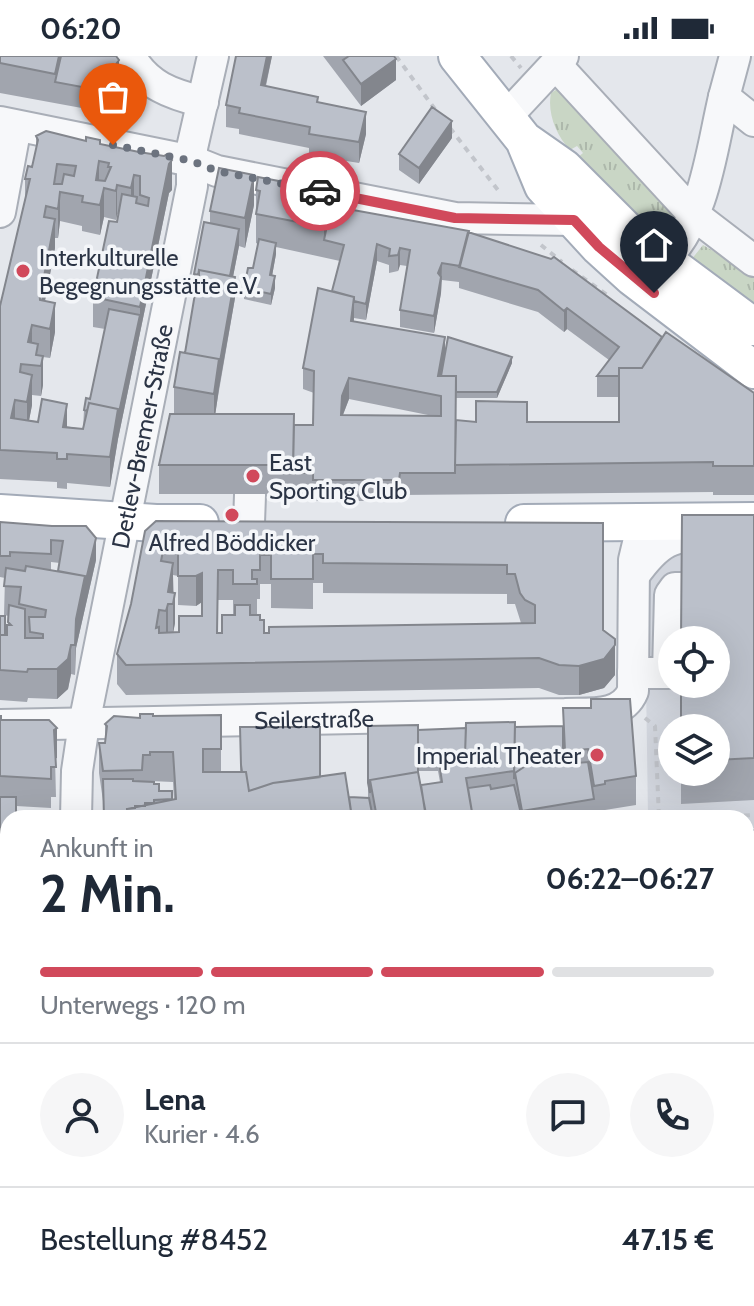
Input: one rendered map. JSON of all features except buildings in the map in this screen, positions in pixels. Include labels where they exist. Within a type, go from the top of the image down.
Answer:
[{"type":"main road","points":[[457,56],[515,128],[564,168],[626,230],[754,327]]},
{"type":"main road","points":[[515,128],[543,186],[574,220],[632,277],[754,370]]},
{"type":"main road","points":[[0,513],[126,521],[259,514]]},
{"type":"main road","points":[[497,523],[754,521]]},
{"type":"street","points":[[130,56],[154,85],[203,102]]},
{"type":"street","name":"Detlev-Bremer-Straße","points":[[76,810],[77,771],[84,724],[192,186],[192,148],[213,56]]},
{"type":"street","points":[[664,260],[677,247],[694,215],[735,56]]},
{"type":"street","points":[[515,128],[560,60],[694,215],[754,261]]},
{"type":"street","points":[[724,97],[754,121]]},
{"type":"street","points":[[0,212],[8,124],[192,161],[217,171],[455,218],[574,220]]},
{"type":"street","points":[[626,703],[633,691],[634,575],[639,539],[652,523]]},
{"type":"street","points":[[634,575],[651,551],[677,538],[691,535],[754,535]]},
{"type":"street","points":[[633,673],[668,673],[670,595],[675,588],[681,588]]},
{"type":"street","name":"Seilerstraße","points":[[0,725],[593,713],[615,709],[626,703]]},
{"type":"path","points":[[396,56],[505,200]]},
{"type":"path","points":[[113,145],[147,95]]},
{"type":"path","points":[[626,703],[655,726],[659,810]]},
{"type":"shaded area","points":[[754,542],[754,810],[648,810],[644,543]]},
{"type":"green space","points":[[562,86],[676,210],[668,228],[640,220],[577,158],[583,153],[577,146],[570,150],[565,144],[550,108],[551,93]]},
{"type":"green space","points":[[703,245],[754,275],[754,306],[691,260]]},
{"type":"way so far","points":[[113,145],[192,161],[217,171],[320,191]]},
{"type":"place","name":"Interkulturelle Begegnungsstätte e.V.","points":[[23,271]]},
{"type":"place","name":"East Sporting Club","points":[[253,476]]},
{"type":"place","name":"Alfred Böddicker","points":[[232,515]]},
{"type":"place","name":"Imperial Theater","points":[[597,755]]},
{"type":"route","points":[[320,191],[455,218],[574,220],[599,247],[654,293]]}]
